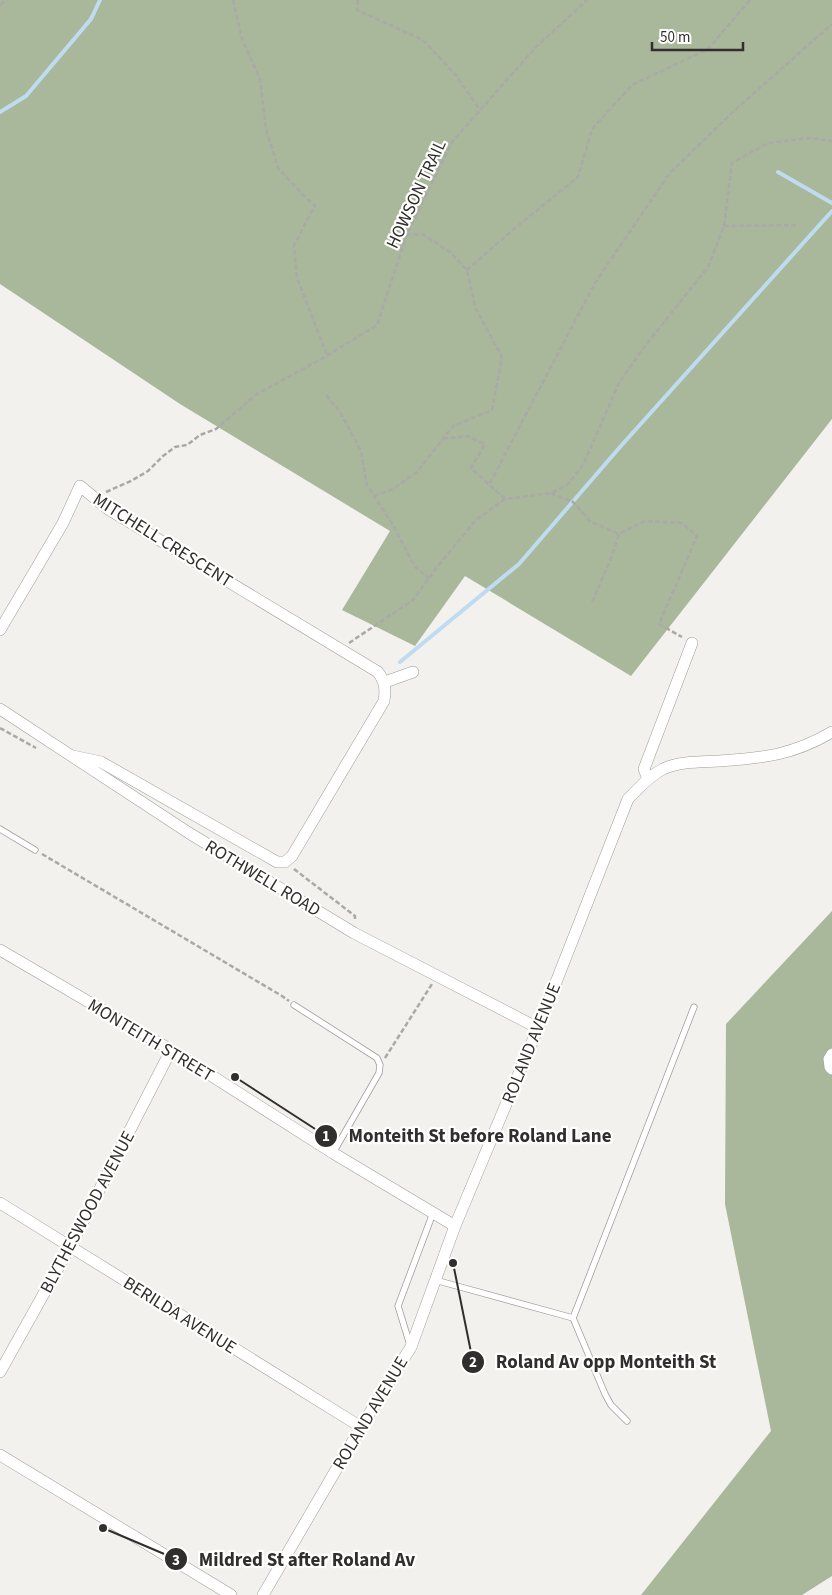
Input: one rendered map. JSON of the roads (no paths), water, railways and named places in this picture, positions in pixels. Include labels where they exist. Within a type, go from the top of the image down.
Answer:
[{"type":"street","name":"MITCHELL CRESCENT","points":[[0,630],[63,523],[80,486],[108,509],[378,672],[384,682]]},
{"type":"street","points":[[648,780],[644,769],[692,643]]},
{"type":"street","points":[[73,756],[101,762],[277,862],[285,862],[292,856],[384,702],[386,692],[384,682],[413,672]]},
{"type":"street","name":"ROTHWELL ROAD","points":[[0,709],[189,833],[337,923],[538,1028]]},
{"type":"street","name":"ROLAND AVENUE","points":[[263,1595],[361,1427],[411,1347],[455,1226],[538,1028],[628,799],[648,780],[664,769],[684,764],[760,758],[783,754],[803,747],[832,732]]},
{"type":"street","name":"MONTEITH STREET","points":[[0,950],[170,1050],[333,1153],[455,1226]]},
{"type":"street","name":"BLYTHESWOOD AVENUE","points":[[0,1372],[71,1246],[170,1050]]},
{"type":"street","points":[[832,1054],[829,1059],[830,1068],[832,1069]]},
{"type":"street","name":"BERILDA AVENUE","points":[[0,1203],[361,1427]]},
{"type":"street","points":[[0,1455],[231,1595]]},
{"type":"lane","points":[[0,829],[35,850]]},
{"type":"lane","points":[[294,1005],[377,1058],[380,1065],[379,1072],[333,1153]]},
{"type":"lane","points":[[628,1421],[611,1405],[605,1394],[573,1318],[694,1007]]},
{"type":"lane","points":[[411,1347],[398,1306],[433,1212]]},
{"type":"lane","points":[[435,1280],[573,1318]]},
{"type":"waterway","points":[[0,112],[26,96],[91,19],[100,0]]},
{"type":"waterway","points":[[778,172],[832,203]]},
{"type":"waterway","points":[[400,662],[519,564],[620,447],[832,211]]},
{"type":"place","name":"Monteith St before Roland Lane","points":[[235,1077]]},
{"type":"place","name":"Roland Av opp Monteith St","points":[[453,1263]]},
{"type":"place","name":"Mildred St after Roland Av","points":[[103,1528]]}]
